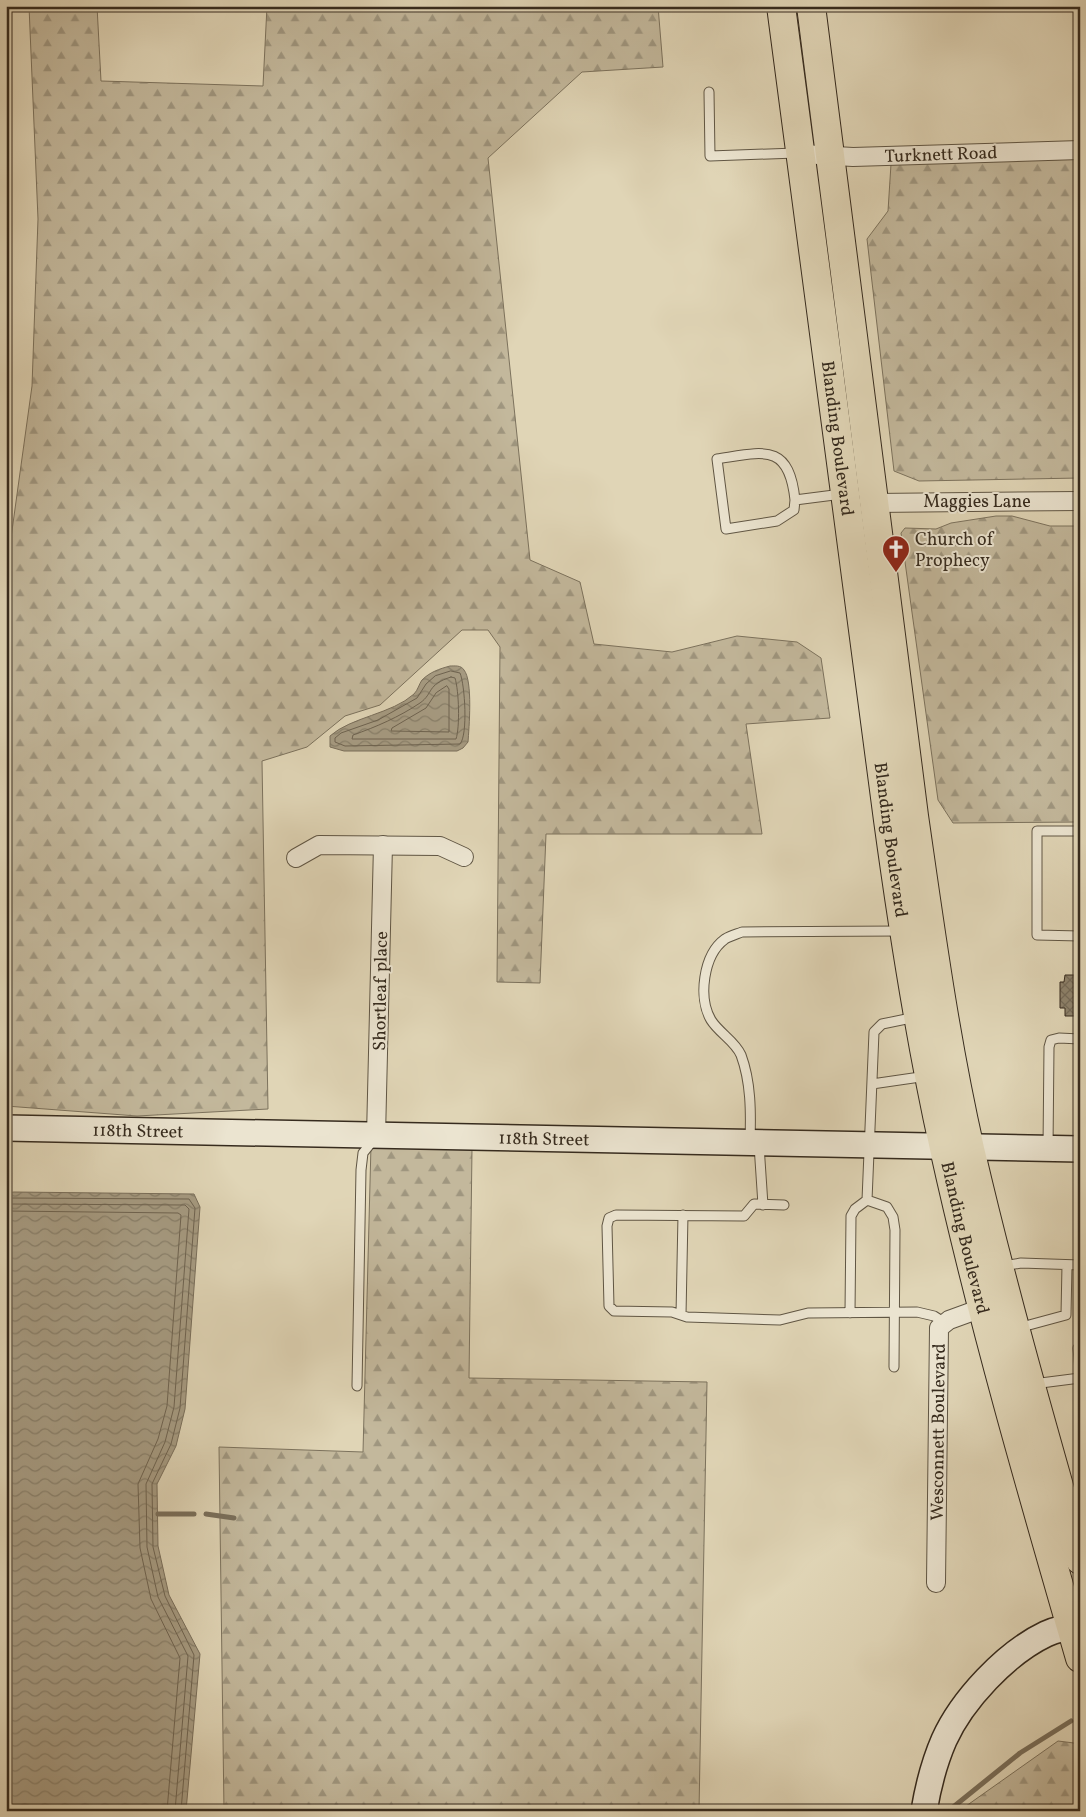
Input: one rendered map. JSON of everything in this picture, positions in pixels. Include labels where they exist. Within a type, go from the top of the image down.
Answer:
[{"type":"main road","name":"Blanding Boulevard","points":[[781,6],[802,154],[845,494],[901,818],[930,929],[957,1147],[982,1308],[1004,1391],[1075,1626],[1080,1658]]},
{"type":"main road","name":"Blanding Boulevard","points":[[811,6],[882,567],[901,818],[903,931],[930,1076],[999,1267],[1029,1384],[1072,1497],[1079,1556]]},
{"type":"main road","points":[[836,427],[855,478],[875,502]]},
{"type":"main road","points":[[845,494],[863,515],[882,567]]},
{"type":"street","name":"Turknett Road","points":[[802,154],[829,156],[1080,150]]},
{"type":"street","name":"Maggies Lane","points":[[875,502],[1080,501]]},
{"type":"street","points":[[296,858],[319,845],[440,846],[464,857]]},
{"type":"street","name":"Shortleaf place","points":[[376,1136],[383,845]]},
{"type":"street","name":"118th Street","points":[[6,1128],[1080,1149]]},
{"type":"street","name":"Wesconnett Boulevard","points":[[936,1583],[939,1328],[945,1323],[982,1308]]},
{"type":"street","points":[[1004,1391],[1029,1384]]},
{"type":"street","points":[[924,1811],[931,1776],[944,1740],[960,1711],[987,1679],[1014,1655],[1046,1634],[1075,1626]]},
{"type":"lane","points":[[709,92],[710,156],[784,152],[802,154]]},
{"type":"lane","points":[[760,453],[779,458],[787,465],[793,479],[795,500],[794,510],[778,521],[726,529],[717,459],[760,453]]},
{"type":"lane","points":[[795,500],[845,494]]},
{"type":"lane","points":[[1080,831],[1037,831],[1037,935],[1080,936]]},
{"type":"lane","points":[[763,1205],[747,1074],[740,1052],[711,1020],[703,998],[705,976],[713,953],[724,940],[742,932],[903,931]]},
{"type":"lane","points":[[867,1200],[874,1032],[877,1026],[918,1017]]},
{"type":"lane","points":[[1048,1148],[1049,1047],[1052,1040],[1080,1038]]},
{"type":"lane","points":[[872,1084],[930,1076]]},
{"type":"lane","points":[[357,1386],[361,1170],[363,1153],[376,1136]]},
{"type":"lane","points":[[867,1200],[887,1207],[893,1217],[896,1230],[894,1367]]},
{"type":"lane","points":[[850,1313],[851,1216],[855,1209],[867,1200]]},
{"type":"lane","points":[[784,1205],[754,1204],[744,1216],[616,1215],[609,1218],[607,1226],[609,1306],[614,1311],[672,1312],[681,1315],[780,1320],[808,1313],[918,1312],[934,1316],[945,1323]]},
{"type":"lane","points":[[681,1315],[683,1215]]},
{"type":"lane","points":[[999,1267],[1021,1263],[1080,1265]]},
{"type":"lane","points":[[1015,1329],[1066,1315],[1067,1265]]},
{"type":"lane","points":[[1080,1348],[1078,1348],[1080,1371]]},
{"type":"lane","points":[[1029,1384],[1080,1378]]},
{"type":"green space","points":[[29,6],[97,6],[101,81],[263,86],[267,6],[658,6],[663,67],[582,72],[488,158],[530,560],[580,582],[594,644],[672,652],[737,636],[797,642],[821,658],[830,718],[746,724],[762,834],[546,834],[540,983],[497,982],[500,647],[488,630],[462,630],[380,705],[345,716],[307,747],[262,761],[268,1109],[137,1116],[6,1106],[6,574],[32,386],[38,219]]},
{"type":"green space","points":[[1080,159],[1080,478],[919,481],[894,471],[867,239],[888,211],[891,164]]},
{"type":"green space","points":[[996,516],[1012,516],[1050,526],[1080,526],[1080,822],[953,823],[938,800],[901,533],[905,528],[936,529],[951,523]]},
{"type":"green space","points":[[371,1145],[472,1149],[469,1378],[707,1382],[699,1811],[224,1811],[219,1447],[363,1452]]},
{"type":"green space","points":[[1058,1741],[1074,1743],[1080,1763],[1080,1811],[959,1811]]},
{"type":"water","points":[[450,666],[463,668],[469,684],[468,742],[463,748],[457,751],[344,751],[330,747],[330,736],[349,724],[405,701],[414,694],[425,677]]},
{"type":"water","points":[[6,1193],[194,1194],[200,1207],[185,1409],[176,1446],[157,1484],[158,1546],[169,1595],[200,1654],[186,1811],[6,1811]]},
{"type":"building","points":[[1065,975],[1080,975],[1080,1016],[1065,1016],[1065,1008],[1060,1008],[1060,982],[1064,982]]},
{"type":"waterway","points":[[158,1514],[194,1514]]},
{"type":"waterway","points":[[206,1514],[234,1518]]},
{"type":"waterway","points":[[952,1808],[1020,1753],[1071,1721]]},
{"type":"place","name":"Church of Prophecy","points":[[896,573]]}]
